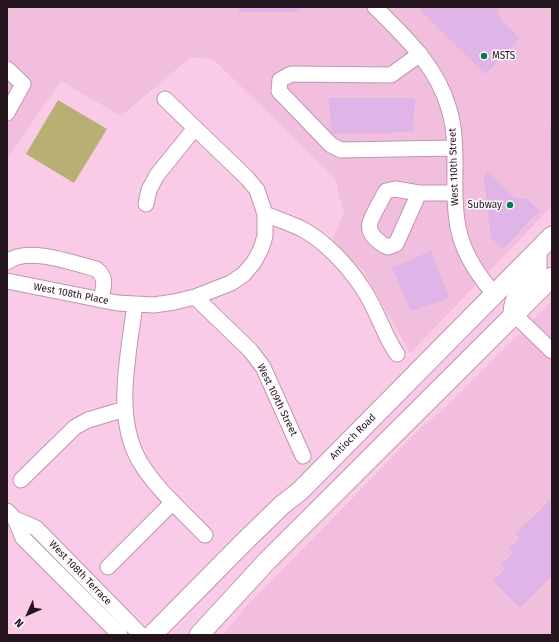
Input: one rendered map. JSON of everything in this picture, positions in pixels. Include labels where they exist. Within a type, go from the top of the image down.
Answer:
[{"type":"main road","name":"Antioch Road","points":[[152,635],[265,521],[300,491],[552,236]]},
{"type":"main road","points":[[514,314],[514,304],[519,292],[537,270],[537,251]]},
{"type":"main road","points":[[199,635],[267,561],[552,277]]},
{"type":"main road","points":[[469,360],[471,341],[494,313],[497,305],[495,295]]},
{"type":"street","name":"West 110th Street","points":[[375,7],[420,54],[437,78],[445,96],[452,121],[454,148],[454,193],[458,230],[465,251],[480,278],[495,295]]},
{"type":"street","points":[[420,54],[391,75],[291,74],[280,80],[279,91],[331,145],[341,150],[454,148]]},
{"type":"street","points":[[7,69],[23,84],[7,113]]},
{"type":"street","name":"West 108th Place","points":[[7,281],[117,303],[154,305],[195,297],[231,283],[244,274],[254,262],[261,249],[265,236],[265,214],[257,190],[247,178],[165,99]]},
{"type":"street","points":[[146,204],[150,190],[157,176],[195,128]]},
{"type":"street","points":[[419,193],[454,193]]},
{"type":"street","points":[[265,214],[302,230],[315,238],[347,267],[363,289],[388,341],[398,354]]},
{"type":"street","points":[[7,262],[25,255],[38,255],[96,269],[103,274],[104,281],[101,300]]},
{"type":"street","name":"West 109th Street","points":[[195,297],[250,350],[263,367],[303,456]]},
{"type":"street","points":[[135,304],[125,380],[125,409],[131,440],[140,462],[151,479],[205,535]]},
{"type":"street","points":[[514,314],[552,351]]},
{"type":"street","points":[[21,480],[76,427],[88,420],[125,409]]},
{"type":"street","points":[[108,568],[173,502]]},
{"type":"street","name":"West 108th Terrace","points":[[10,519],[23,538],[120,635]]},
{"type":"street","name":"West 108th Terrace","points":[[10,519],[36,528],[140,635]]},
{"type":"shaded area","points":[[7,7],[552,7],[552,206],[410,353],[363,270],[332,241],[344,213],[335,178],[213,59],[191,57],[121,116],[61,81],[7,159]]},
{"type":"shaded area","points":[[58,100],[107,129],[74,183],[26,154]]},
{"type":"shaded area","points":[[552,301],[552,635],[223,635],[245,608],[422,427],[445,408]]},
{"type":"building","points":[[239,7],[301,7],[300,12],[239,12]]},
{"type":"building","name":"MSTS","points":[[423,7],[499,7],[498,14],[505,24],[520,38],[485,74],[420,10]]},
{"type":"building","points":[[329,98],[415,98],[413,132],[331,134]]},
{"type":"building","points":[[552,121],[552,161],[550,161],[550,123]]},
{"type":"building","name":"Subway","points":[[487,171],[515,198],[528,199],[539,211],[503,249],[491,238],[484,180]]},
{"type":"building","points":[[431,251],[449,298],[411,311],[392,268]]},
{"type":"building","points":[[552,498],[552,575],[520,608],[493,581],[505,569],[501,565],[513,553],[509,549],[520,538],[515,534]]},
{"type":"place","name":"MSTS","points":[[484,56]]},
{"type":"place","name":"Subway","points":[[510,205]]}]
